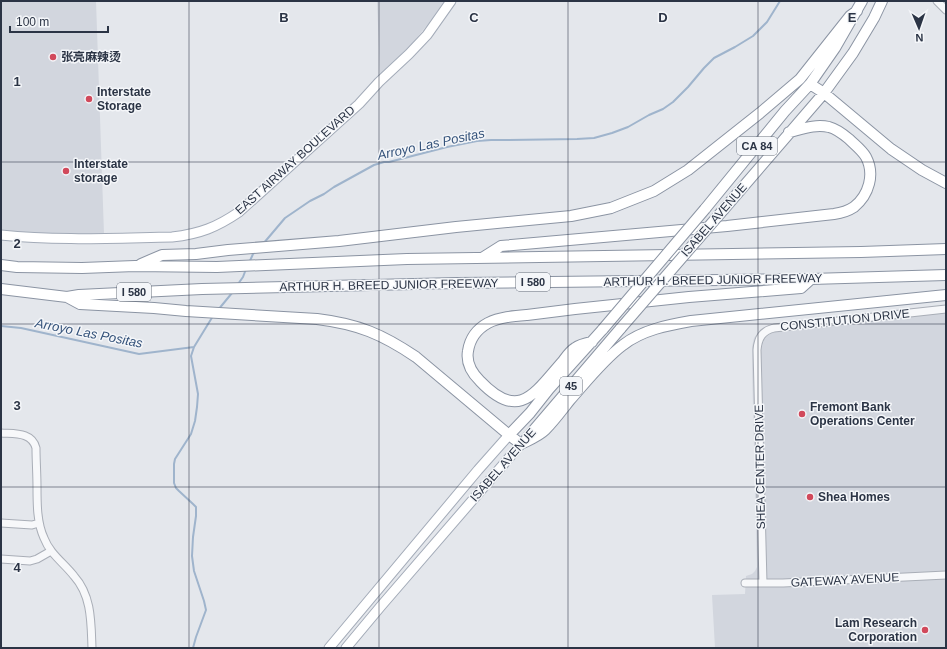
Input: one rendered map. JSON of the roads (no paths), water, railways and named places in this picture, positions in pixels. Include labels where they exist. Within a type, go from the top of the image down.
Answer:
[{"type":"highway","name":"ISABEL AVENUE","points":[[509,435],[592,342],[705,209],[785,111],[810,84],[834,48],[862,1]]},
{"type":"highway","name":"ISABEL AVENUE","points":[[521,444],[824,93],[853,53],[874,18],[882,1]]},
{"type":"highway","points":[[135,266],[162,255],[196,254],[347,240],[456,227],[571,216],[611,208],[654,191],[688,170],[760,113],[800,79],[850,16],[857,11]]},
{"type":"highway","points":[[810,84],[824,93],[891,149],[922,170],[946,183]]},
{"type":"highway","points":[[482,258],[501,246],[726,226],[834,214],[848,210],[861,200],[869,184],[870,175],[866,157],[855,144],[839,131],[830,127],[812,127],[790,132]]},
{"type":"highway","name":"ARTHUR H. BREED JUNIOR FREEWAY","points":[[1,264],[17,267],[82,268],[135,266],[218,266],[482,258],[861,252],[946,249]]},
{"type":"highway","name":"ARTHUR H. BREED JUNIOR FREEWAY","points":[[1,289],[67,297],[79,295],[202,289],[457,283],[812,279],[946,275]]},
{"type":"highway","points":[[592,342],[575,347],[536,392],[520,401],[503,399],[483,384],[475,376],[469,365],[467,354],[469,344],[481,327],[489,322],[500,319],[541,313],[680,298],[801,288],[812,279]]},
{"type":"highway","points":[[67,297],[80,304],[317,319],[353,325],[384,337],[416,357],[521,444],[544,431],[608,358],[623,344],[650,331],[691,321],[946,295]]},
{"type":"main road","name":"EAST AIRWAY BOULEVARD","points":[[1,235],[69,239],[172,237],[201,232],[228,220],[239,212],[359,104],[379,82],[419,45],[452,1]]},
{"type":"main road","name":"ISABEL AVENUE","points":[[329,648],[509,435]]},
{"type":"main road","name":"ISABEL AVENUE","points":[[346,648],[521,444]]},
{"type":"street","points":[[937,1],[946,10]]},
{"type":"street","name":"CONSTITUTION DRIVE","points":[[758,350],[760,338],[763,333],[774,328],[946,308]]},
{"type":"street","name":"SHEA CENTER DRIVE","points":[[758,350],[763,583]]},
{"type":"street","points":[[1,433],[25,435],[36,445],[39,523],[44,540],[51,552],[75,576],[85,593],[90,612],[92,648]]},
{"type":"street","points":[[1,523],[32,525],[39,523]]},
{"type":"street","points":[[1,559],[30,561],[51,552]]},
{"type":"street","name":"GATEWAY AVENUE","points":[[745,582],[783,583],[946,575]]},
{"type":"waterway","name":"Arroyo Las Positas","points":[[263,244],[285,218],[310,201],[374,165],[477,141],[594,138],[628,127],[663,109],[673,102],[714,58],[753,36],[767,22],[780,1]]},
{"type":"waterway","name":"Arroyo Las Positas","points":[[249,263],[256,251]]},
{"type":"waterway","name":"Arroyo Las Positas","points":[[238,284],[246,269]]},
{"type":"waterway","name":"Arroyo Las Positas","points":[[218,310],[232,293]]},
{"type":"waterway","points":[[193,648],[206,610],[194,571],[192,556],[196,507],[176,488],[174,483],[174,464],[175,459],[191,434],[195,421],[198,394],[191,356],[194,347],[213,316]]},
{"type":"waterway","name":"Arroyo Las Positas","points":[[1,326],[21,328],[139,354],[194,347]]},
{"type":"place","name":"张亮麻辣烫","points":[[53,57]]},
{"type":"place","name":"Interstate Storage","points":[[89,99]]},
{"type":"place","name":"Interstate storage","points":[[66,171]]},
{"type":"place","name":"Fremont Bank Operations Center","points":[[802,414]]},
{"type":"place","name":"Shea Homes","points":[[810,497]]},
{"type":"place","name":"Lam Research Corporation","points":[[925,630]]}]
